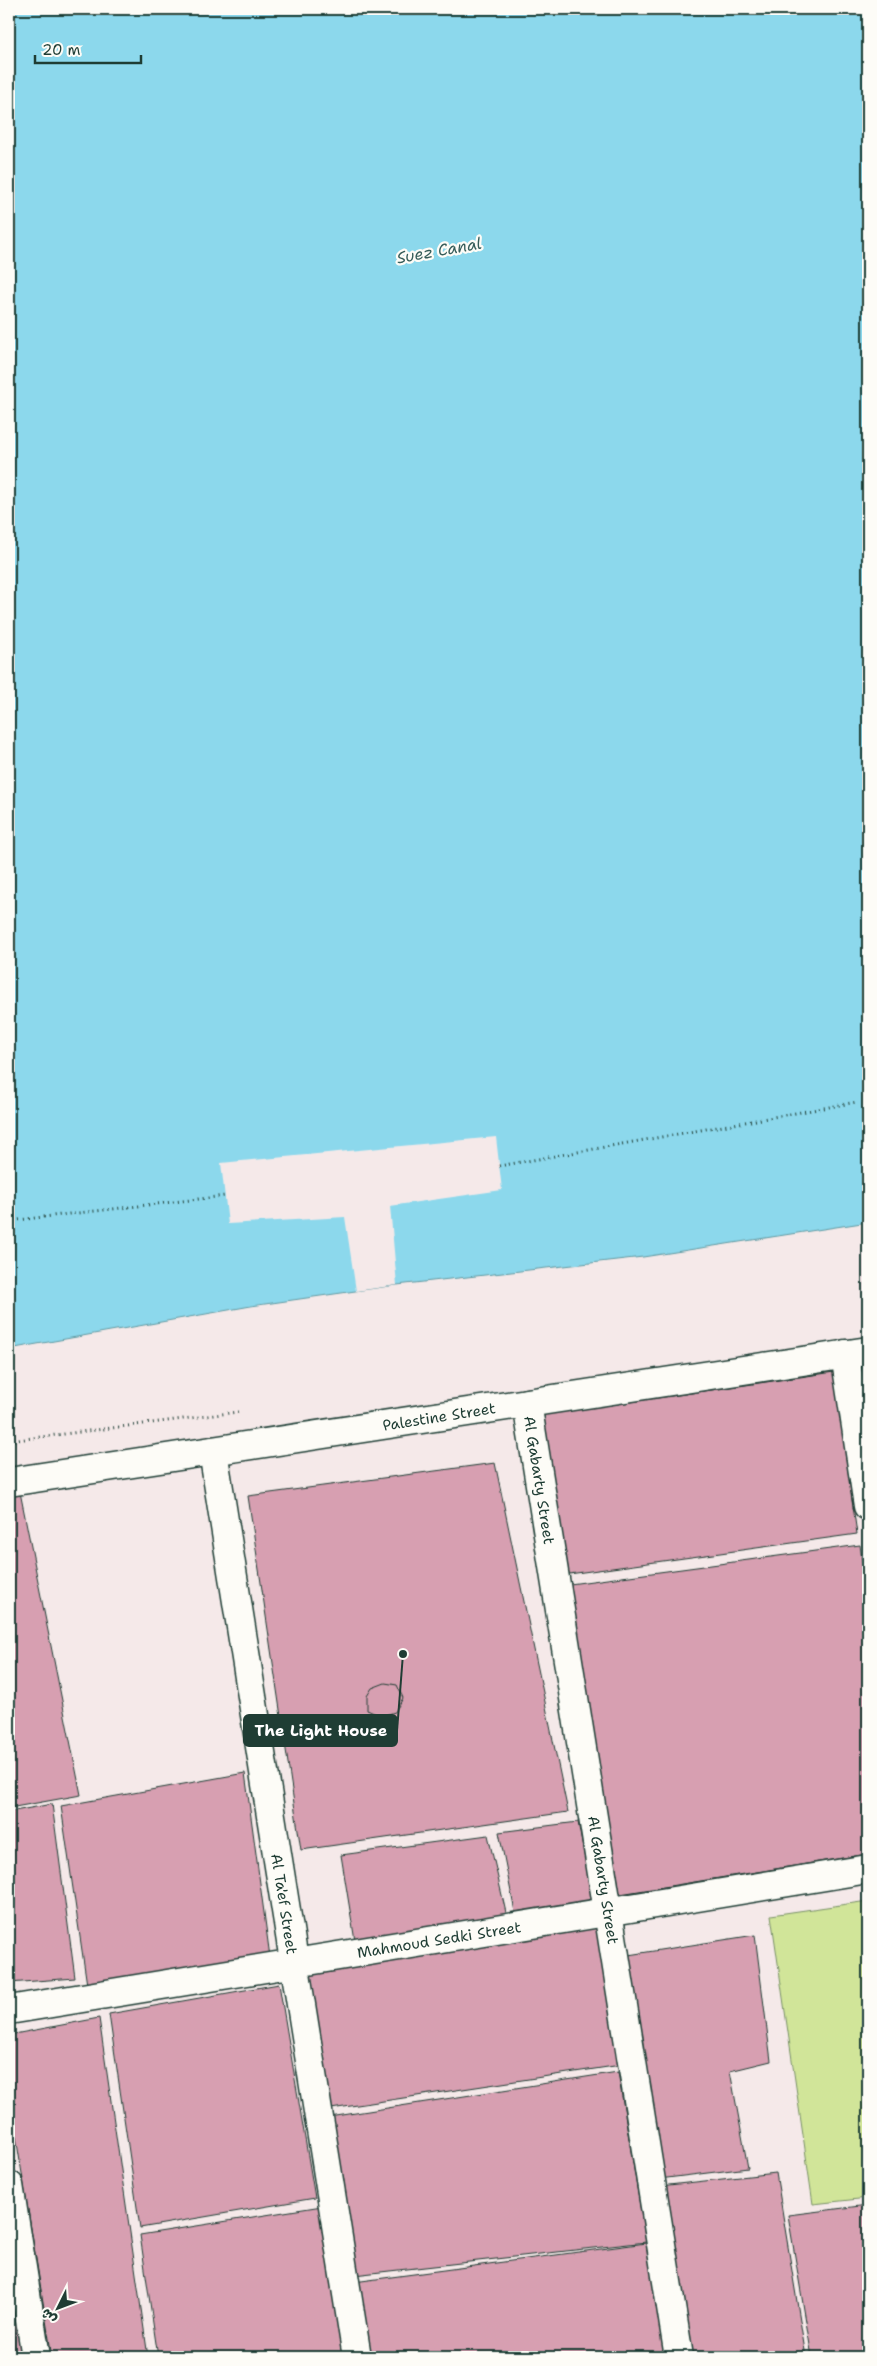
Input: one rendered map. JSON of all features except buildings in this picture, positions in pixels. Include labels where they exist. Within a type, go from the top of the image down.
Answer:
[{"type":"street","name":"Palestine Street","points":[[9,1482],[856,1352]]},
{"type":"street","points":[[856,1352],[868,1506]]},
{"type":"street","name":"Al Gabarty Street","points":[[527,1403],[679,2357]]},
{"type":"street","name":"Al Ta'ef Street","points":[[213,1451],[293,1964],[357,2357]]},
{"type":"street","name":"Mahmoud Sedki Street","points":[[9,2010],[868,1869]]},
{"type":"street","points":[[9,2185],[15,2260],[36,2357]]},
{"type":"path","points":[[499,1166],[857,1102]]},
{"type":"path","points":[[9,1221],[225,1196]]},
{"type":"green space","points":[[868,1901],[868,2198],[813,2204],[771,1915]]},
{"type":"water","name":"Suez Canal","points":[[9,9],[868,9],[868,1222],[643,1257],[397,1285],[251,1306],[9,1349]]},
{"type":"pier","points":[[496,1137],[502,1190],[390,1206],[397,1285],[356,1291],[345,1217],[228,1224],[221,1163]]},
{"type":"place","name":"The Light House","points":[[403,1654]]}]
